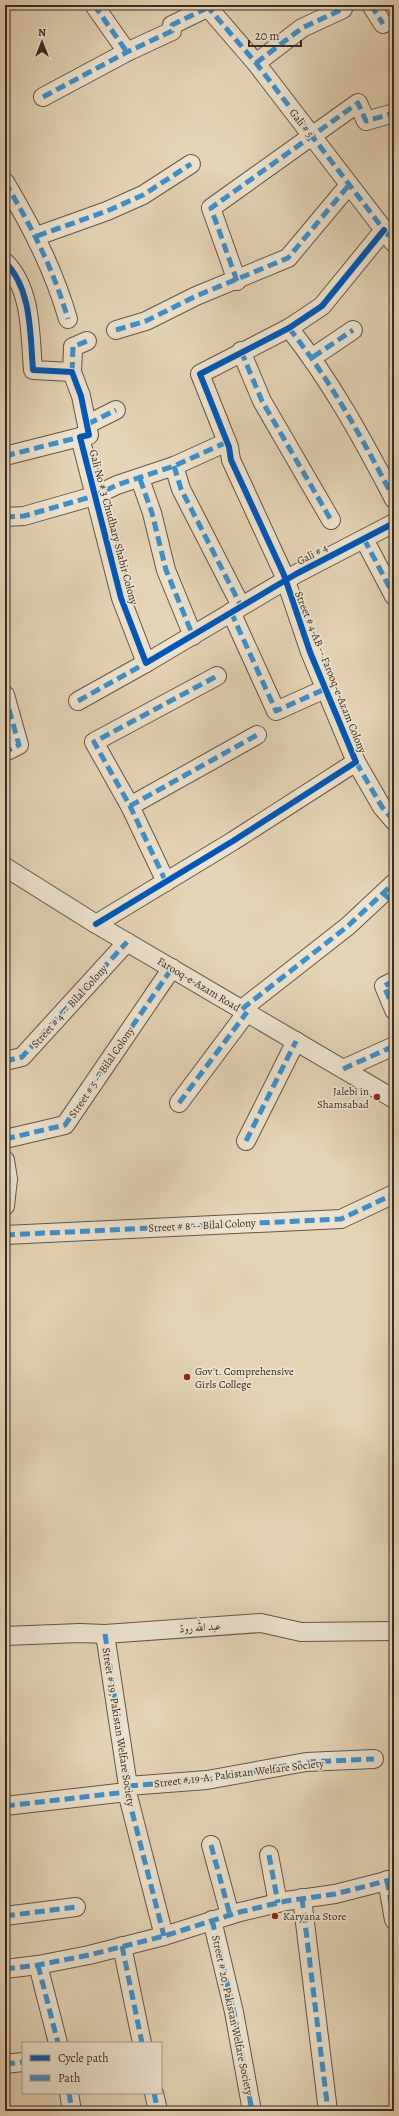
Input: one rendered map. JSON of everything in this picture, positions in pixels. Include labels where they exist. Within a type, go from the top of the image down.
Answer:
[{"type":"street","points":[[94,5],[127,52]]},
{"type":"street","points":[[371,5],[383,24]]},
{"type":"street","points":[[42,97],[127,52],[172,31],[172,25],[207,6]]},
{"type":"street","name":"Gali # 5","points":[[207,6],[256,63],[389,237]]},
{"type":"street","points":[[256,63],[302,28],[343,10]]},
{"type":"street","points":[[237,281],[211,208],[358,103],[366,121],[394,113]]},
{"type":"street","points":[[37,236],[108,210],[143,195],[191,164]]},
{"type":"street","points":[[5,182],[37,236],[57,283],[68,319]]},
{"type":"street","points":[[116,330],[146,321],[196,296],[237,281],[288,258],[349,185]]},
{"type":"street","points":[[331,520],[262,401],[241,351],[289,328],[322,306],[389,237]]},
{"type":"street","points":[[5,262],[11,268],[22,286],[29,315],[33,370],[72,372],[73,347],[87,341]]},
{"type":"street","points":[[289,328],[312,358],[359,434],[394,499]]},
{"type":"street","points":[[312,358],[352,330]]},
{"type":"street","name":"Street # 4-AB -- Farooq-e-Azam Colony","points":[[96,924],[166,882],[356,762],[325,689],[284,581],[284,575],[231,460],[228,442],[200,374],[241,351]]},
{"type":"street","name":"Gali No # 3 Chudhary Shabir Colony","points":[[72,372],[81,396],[84,430],[94,496],[121,598],[146,663]]},
{"type":"street","points":[[5,456],[84,430],[116,410]]},
{"type":"street","points":[[5,518],[24,516],[94,496],[117,486],[174,466],[228,442]]},
{"type":"street","points":[[174,466],[181,489],[236,609],[276,711],[325,689]]},
{"type":"street","points":[[78,702],[197,634],[166,570],[152,513],[140,479]]},
{"type":"street","name":"Gali # 4","points":[[197,634],[284,581],[394,523]]},
{"type":"street","points":[[364,539],[394,596]]},
{"type":"street","points":[[166,882],[130,806],[94,742],[217,676]]},
{"type":"street","points":[[5,695],[19,745],[5,752]]},
{"type":"street","points":[[130,806],[257,735]]},
{"type":"street","points":[[356,762],[382,807],[394,821]]},
{"type":"street","name":"Farooq-e-Azam Road","points":[[5,867],[96,924],[394,1099]]},
{"type":"street","points":[[179,1103],[244,1011],[390,893]]},
{"type":"street","name":"Street # 4 -- Bilal Colony","points":[[5,1061],[22,1057],[127,942]]},
{"type":"street","name":"Street # 5 -- Bilal Colony","points":[[5,1139],[65,1125],[172,968]]},
{"type":"street","points":[[394,981],[384,986],[394,1010]]},
{"type":"street","points":[[246,1141],[296,1041]]},
{"type":"street","points":[[343,1070],[394,1046]]},
{"type":"street","points":[[5,1160],[8,1179],[5,1206]]},
{"type":"street","name":"Street # 8 -- Bilal Colony","points":[[5,1235],[341,1219],[394,1194]]},
{"type":"street","name":"عبد اللہ روڈ","points":[[5,1636],[80,1633],[105,1634],[261,1623],[301,1632],[394,1631]]},
{"type":"street","name":"Street # 19, Pakistan Welfare Society","points":[[105,1634],[127,1789],[164,1936]]},
{"type":"street","name":"Street # 19-A, Pakistan Welfare Society","points":[[5,1806],[127,1789],[207,1780],[306,1762],[374,1759]]},
{"type":"street","points":[[211,1844],[230,1915]]},
{"type":"street","points":[[269,1855],[278,1903]]},
{"type":"street","points":[[5,1969],[38,1965],[122,1946],[164,1936],[212,1920],[278,1903],[335,1894],[391,1880],[394,1920]]},
{"type":"street","points":[[302,1898],[328,2111]]},
{"type":"street","points":[[5,1916],[76,1907]]},
{"type":"street","name":"Street # 20, Pakistan Welfare Society","points":[[212,1920],[234,2012],[252,2111]]},
{"type":"street","points":[[122,1946],[142,2042]]},
{"type":"street","points":[[38,1965],[58,2042]]},
{"type":"street","points":[[5,2064],[22,2062]]},
{"type":"street","points":[[69,2094],[72,2111]]},
{"type":"street","points":[[154,2094],[158,2111]]},
{"type":"marked path","points":[[94,5],[127,52]]},
{"type":"marked path","points":[[206,5],[256,63],[394,243]]},
{"type":"marked path","points":[[371,5],[383,24]]},
{"type":"marked path","points":[[43,97],[127,52],[172,31],[172,25],[209,7]]},
{"type":"marked path","points":[[256,63],[302,28],[343,9]]},
{"type":"marked path","points":[[237,281],[211,208],[358,103],[366,121],[394,113]]},
{"type":"marked path","points":[[37,236],[107,211],[143,195],[191,164]]},
{"type":"marked path","points":[[5,182],[49,265],[68,319]]},
{"type":"marked path","points":[[116,330],[146,321],[196,296],[288,258],[349,185]]},
{"type":"marked path","points":[[289,328],[333,390],[394,499]]},
{"type":"marked path","points":[[313,357],[353,330]]},
{"type":"marked path","points":[[72,372],[73,347],[87,341]]},
{"type":"marked path","points":[[241,351],[262,401],[331,520]]},
{"type":"marked path","points":[[88,424],[116,410]]},
{"type":"marked path","points":[[5,456],[80,437]]},
{"type":"marked path","points":[[5,517],[24,516],[94,496],[117,485],[174,466],[227,442]]},
{"type":"marked path","points":[[174,466],[181,489],[241,606]]},
{"type":"marked path","points":[[140,479],[152,513],[166,570],[193,636]]},
{"type":"marked path","points":[[364,539],[394,596]]},
{"type":"marked path","points":[[231,612],[276,711],[325,689]]},
{"type":"marked path","points":[[78,701],[146,663]]},
{"type":"marked path","points":[[166,882],[130,806],[94,742],[217,676]]},
{"type":"marked path","points":[[5,695],[19,745],[5,752]]},
{"type":"marked path","points":[[130,806],[257,735]]},
{"type":"marked path","points":[[356,762],[382,807],[394,821]]},
{"type":"marked path","points":[[242,1009],[348,926],[394,883]]},
{"type":"marked path","points":[[383,893],[394,903]]},
{"type":"marked path","points":[[5,1061],[22,1057],[127,942]]},
{"type":"marked path","points":[[5,1139],[65,1125],[172,968]]},
{"type":"marked path","points":[[394,981],[384,986],[394,1010]]},
{"type":"marked path","points":[[179,1103],[247,1012]]},
{"type":"marked path","points":[[246,1141],[296,1041]]},
{"type":"marked path","points":[[343,1069],[394,1046]]},
{"type":"marked path","points":[[5,1160],[8,1179],[5,1206]]},
{"type":"marked path","points":[[5,1235],[341,1219],[394,1194]]},
{"type":"marked path","points":[[105,1634],[128,1786],[127,1792],[164,1936]]},
{"type":"marked path","points":[[128,1786],[207,1780],[306,1762],[374,1759]]},
{"type":"marked path","points":[[5,1806],[127,1792]]},
{"type":"marked path","points":[[211,1845],[230,1915]]},
{"type":"marked path","points":[[269,1855],[278,1903]]},
{"type":"marked path","points":[[5,1969],[38,1965],[89,1955],[164,1936],[240,1912],[286,1901],[335,1894],[394,1879]]},
{"type":"marked path","points":[[387,1880],[394,1920]]},
{"type":"marked path","points":[[302,1898],[328,2111]]},
{"type":"marked path","points":[[5,1916],[76,1907]]},
{"type":"marked path","points":[[212,1920],[234,2012],[252,2111]]},
{"type":"marked path","points":[[122,1946],[142,2042]]},
{"type":"marked path","points":[[38,1965],[58,2042]]},
{"type":"marked path","points":[[5,2064],[22,2062]]},
{"type":"marked path","points":[[69,2094],[72,2111]]},
{"type":"marked path","points":[[154,2094],[158,2111]]},
{"type":"cycle path","points":[[96,924],[233,841],[356,762],[310,652],[284,575],[231,460],[229,447],[200,374],[289,328],[322,306],[384,230]]},
{"type":"cycle path","points":[[5,262],[14,273],[25,299],[30,327],[33,370],[72,372],[81,396],[89,435],[80,437],[121,598],[146,663],[296,574],[394,523]]},
{"type":"place","name":"Jalebi in Shamsabad","points":[[377,1097]]},
{"type":"place","name":"Gov't. Comprehensive Girls College","points":[[187,1377]]},
{"type":"place","name":"Karyana Store","points":[[275,1916]]}]
